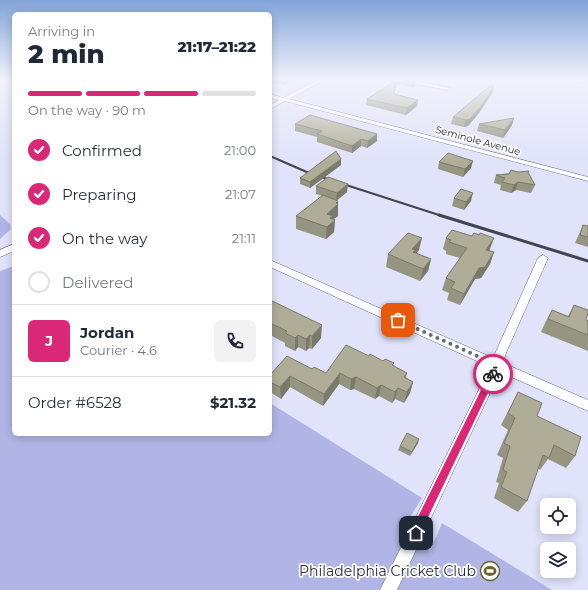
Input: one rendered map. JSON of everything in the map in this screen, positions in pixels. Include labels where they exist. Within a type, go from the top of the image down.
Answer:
[{"type":"street","name":"Seminole Avenue","points":[[314,108],[586,179]]},
{"type":"street","points":[[586,179],[588,171]]},
{"type":"street","points":[[0,254],[12,248]]},
{"type":"street","points":[[388,590],[448,469],[497,365],[500,353],[543,258]]},
{"type":"street","points":[[272,264],[588,406]]},
{"type":"shaded area","points":[[0,215],[10,224],[11,229],[0,239]]},
{"type":"shaded area","points":[[12,267],[12,436],[272,436],[272,404],[422,498],[401,532],[430,551],[442,523],[552,590],[0,590],[0,271]]},
{"type":"building","points":[[464,108],[480,108],[470,119],[466,120],[453,117]]},
{"type":"building","points":[[310,115],[377,134],[368,141],[361,139],[352,146],[317,134],[322,131],[295,124]]},
{"type":"building","points":[[514,118],[505,130],[479,124]]},
{"type":"building","points":[[336,151],[341,159],[310,182],[300,178]]},
{"type":"building","points":[[448,153],[473,161],[465,169],[439,162]]},
{"type":"building","points":[[511,170],[518,172],[529,171],[528,172],[535,185],[518,182],[514,185],[502,182],[505,178],[496,175],[509,174]]},
{"type":"building","points":[[328,177],[348,184],[337,193],[316,186]]},
{"type":"building","points":[[461,189],[473,193],[466,202],[454,198]]},
{"type":"building","points":[[323,195],[338,201],[336,203],[338,204],[327,214],[333,216],[330,218],[335,220],[327,227],[296,216]]},
{"type":"building","points":[[583,225],[588,226],[588,237],[580,235]]},
{"type":"building","points":[[452,230],[472,236],[474,233],[479,235],[480,233],[494,238],[486,250],[494,252],[485,267],[479,268],[464,294],[451,288],[455,282],[446,278],[467,248],[449,242],[451,240],[446,238]]},
{"type":"building","points":[[408,233],[422,238],[412,249],[415,250],[413,252],[431,259],[423,269],[388,254]]},
{"type":"building","points":[[272,301],[322,325],[312,336],[310,335],[306,339],[298,335],[295,338],[285,333],[287,331],[272,324]]},
{"type":"building","points":[[574,305],[588,310],[586,320],[588,321],[588,335],[548,319],[552,310],[569,317]]},
{"type":"building","points":[[346,345],[369,356],[370,354],[383,361],[385,359],[394,363],[392,365],[407,373],[404,377],[413,382],[407,392],[398,388],[395,392],[381,385],[377,388],[356,377],[351,379],[340,373],[324,394],[290,376],[280,387],[272,383],[272,373],[287,356],[312,369],[314,367],[326,373]]},
{"type":"building","points":[[518,392],[542,403],[537,416],[581,437],[575,456],[554,445],[549,458],[543,455],[527,501],[501,487],[507,472],[503,470],[510,446],[504,443],[515,418],[508,413]]},
{"type":"building","points":[[407,433],[419,439],[412,452],[400,446]]},
{"type":"railway","points":[[272,157],[309,173],[442,216]]},
{"type":"railway","points":[[439,215],[588,261]]},
{"type":"way so far","points":[[398,320],[497,365],[493,374]]},
{"type":"place","name":"Philadelphia Cricket Club","points":[[490,571]]},
{"type":"route","points":[[416,533],[493,374]]}]
